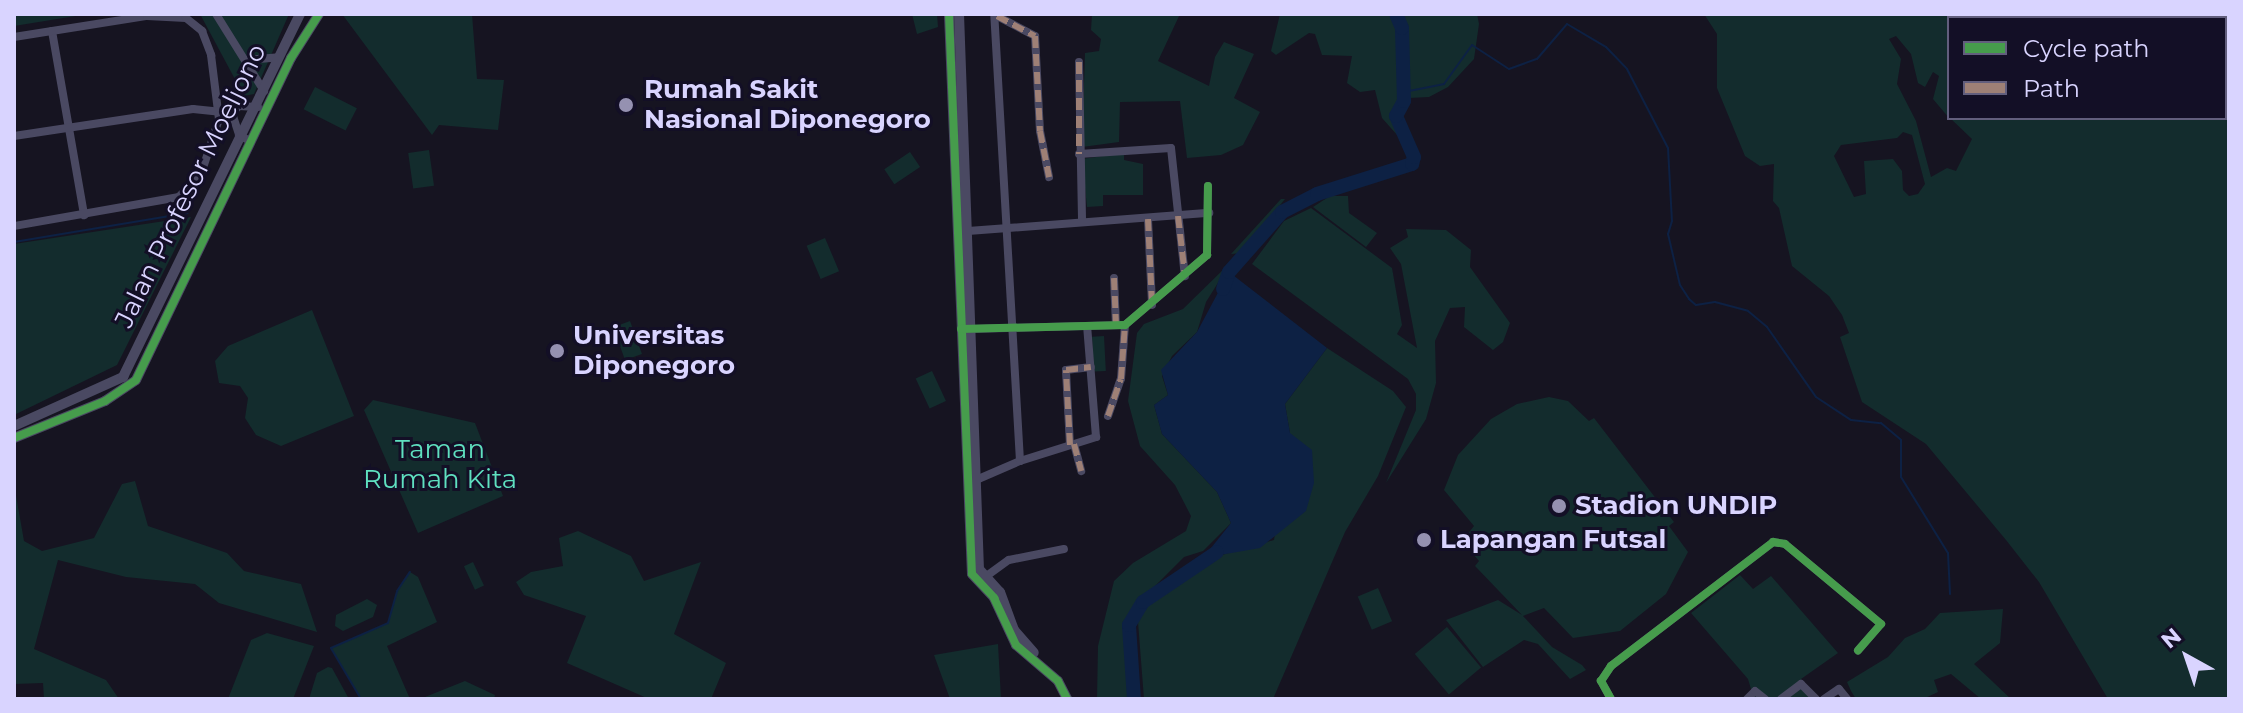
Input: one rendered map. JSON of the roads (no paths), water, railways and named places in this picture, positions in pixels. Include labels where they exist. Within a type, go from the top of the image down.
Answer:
[{"type":"street","points":[[216,14],[264,91]]},
{"type":"street","name":"Jalan Profesor Moeljono","points":[[14,426],[123,377],[239,135],[262,109],[264,91],[285,58],[300,14]]},
{"type":"street","points":[[14,438],[132,385],[250,141],[285,58],[319,14]]},
{"type":"street","points":[[949,14],[964,231]]},
{"type":"street","points":[[959,14],[966,329],[980,581]]},
{"type":"street","points":[[996,15],[1035,36],[1040,131],[1049,177]]},
{"type":"street","points":[[996,15],[1020,461]]},
{"type":"street","points":[[14,37],[147,16],[186,18],[207,43],[218,110],[214,146],[189,191],[155,205],[14,226]]},
{"type":"street","points":[[52,31],[84,215]]},
{"type":"street","points":[[247,60],[285,58]]},
{"type":"street","points":[[1079,62],[1082,222]]},
{"type":"street","points":[[232,113],[239,106],[262,109]]},
{"type":"street","points":[[14,136],[70,130],[193,109],[232,113]]},
{"type":"street","points":[[232,113],[239,135],[250,141]]},
{"type":"street","points":[[1079,154],[1171,148],[1176,158],[1178,216],[1185,276]]},
{"type":"street","points":[[966,329],[1121,325],[1165,296],[1210,248],[1208,186]]},
{"type":"street","points":[[964,231],[1209,213]]},
{"type":"street","points":[[1148,219],[1152,305]]},
{"type":"street","points":[[1108,416],[1121,379],[1121,325],[1114,278]]},
{"type":"street","points":[[976,480],[1020,461],[1096,437],[1087,326]]},
{"type":"street","points":[[966,329],[963,446],[980,581],[994,598],[1010,631],[1063,678],[1070,699]]},
{"type":"street","points":[[1081,471],[1072,444],[1066,370],[1091,367]]},
{"type":"street","points":[[1611,699],[1601,681],[1611,666],[1773,542],[1785,544],[1881,624],[1858,650]]},
{"type":"street","points":[[980,581],[1009,560],[1064,549]]},
{"type":"street","points":[[1781,699],[1801,684],[1816,699]]},
{"type":"street","points":[[1824,699],[1839,689],[1847,699]]},
{"type":"street","points":[[1747,699],[1755,691],[1765,699]]},
{"type":"water","points":[[1229,272],[1327,348],[1285,404],[1290,433],[1312,450],[1314,483],[1306,511],[1260,548],[1203,558],[1231,523],[1217,492],[1162,434],[1154,405],[1168,395],[1161,370],[1197,332]]},
{"type":"waterway","points":[[1223,289],[1229,272],[1282,212],[1317,194],[1412,164],[1414,157],[1396,116],[1404,101],[1402,28],[1396,14]]},
{"type":"waterway","points":[[1404,92],[1444,84],[1472,45],[1509,69],[1537,59],[1567,24],[1606,47],[1627,69],[1668,148],[1672,221],[1668,234],[1680,285],[1696,305],[1715,302],[1748,311],[1767,327],[1816,397],[1851,420],[1881,423],[1901,440],[1901,477],[1948,553],[1950,594]]},
{"type":"waterway","points":[[14,242],[188,213]]},
{"type":"waterway","points":[[1134,699],[1129,625],[1143,602],[1217,552]]},
{"type":"waterway","points":[[361,699],[331,648],[388,623],[397,591],[410,572]]},
{"type":"place","name":"Rumah Sakit Nasional Diponegoro","points":[[626,105]]},
{"type":"place","name":"Universitas Diponegoro","points":[[557,351]]},
{"type":"place","name":"Stadion UNDIP","points":[[1559,506]]},
{"type":"place","name":"Lapangan Futsal","points":[[1424,540]]},
{"type":"park label","name":"Taman Rumah Kita","points":[[440,465]]}]
